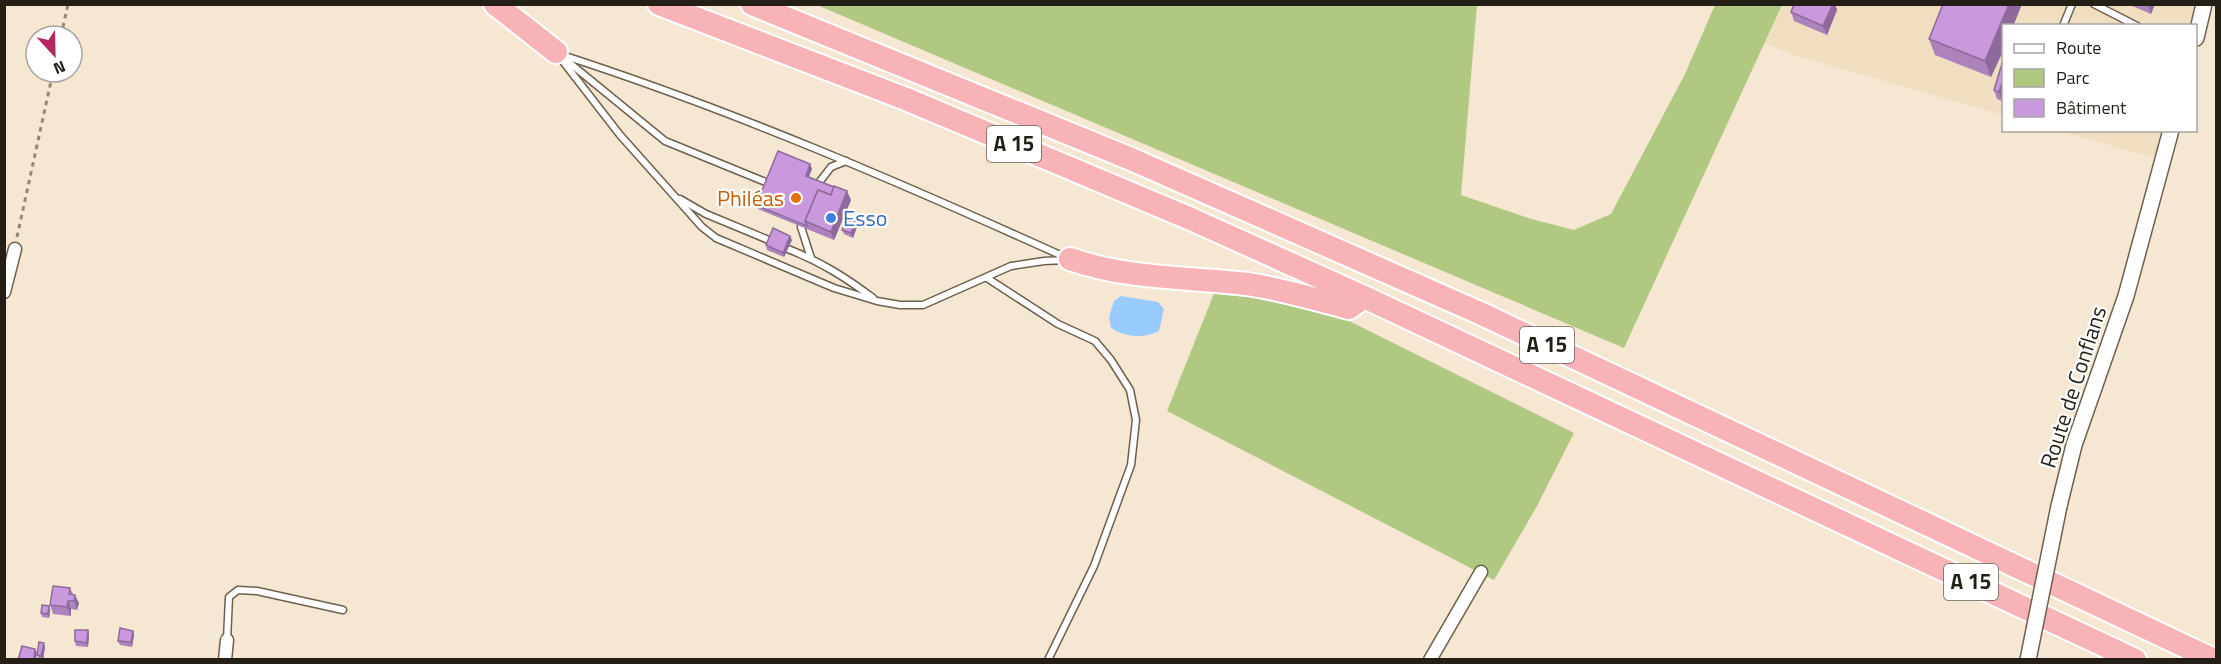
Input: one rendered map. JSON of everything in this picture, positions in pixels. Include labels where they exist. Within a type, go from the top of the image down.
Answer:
[{"type":"highway","points":[[495,4],[556,52]]},
{"type":"highway","name":"A 15","points":[[659,4],[906,99],[1191,219],[1364,297],[2135,660]]},
{"type":"highway","name":"A 15","points":[[752,4],[1131,159],[1471,309],[2214,660]]},
{"type":"highway","points":[[1070,260],[1112,272],[1248,285],[1295,293],[1349,308],[1364,297]]},
{"type":"street","points":[[2197,34],[2204,4]]},
{"type":"street","name":"Route de Conflans","points":[[2028,660],[2059,506],[2074,445],[2126,296],[2170,132]]},
{"type":"street","points":[[4,292],[15,249]]},
{"type":"street","points":[[1430,660],[1481,573]]},
{"type":"street","points":[[225,660],[227,640]]},
{"type":"lane","points":[[2064,24],[2072,4]]},
{"type":"lane","points":[[2094,4],[2133,24]]},
{"type":"lane","points":[[556,52],[669,90],[846,161],[922,192],[1070,260]]},
{"type":"lane","points":[[556,52],[664,141],[768,183]]},
{"type":"lane","points":[[556,52],[620,135],[702,227],[716,238],[834,288],[877,302],[923,305],[1011,266],[1070,260]]},
{"type":"lane","points":[[818,184],[831,166],[846,161]]},
{"type":"lane","points":[[674,196],[706,214],[771,241]]},
{"type":"lane","points":[[801,227],[811,258]]},
{"type":"lane","points":[[788,249],[842,274],[877,302]]},
{"type":"lane","points":[[987,278],[1058,324],[1095,341],[1111,360],[1130,390],[1136,420],[1131,465],[1094,566],[1048,660]]},
{"type":"lane","points":[[227,640],[229,597],[238,590],[257,591],[343,610]]},
{"type":"path","points":[[64,24],[68,4]]},
{"type":"path","points":[[15,249],[50,84]]},
{"type":"shaded area","points":[[1782,5],[2204,5],[2197,24],[2002,24],[2002,115],[1797,56],[1763,43]]},
{"type":"shaded area","points":[[2063,132],[2171,132],[2163,160]]},
{"type":"green space","points":[[817,5],[1477,5],[1461,195],[1531,219],[1574,230],[1611,214],[1685,74],[1715,5],[1782,5],[1624,348]]},
{"type":"green space","points":[[1215,291],[1308,308],[1347,320],[1574,433],[1537,506],[1494,580],[1167,411]]},
{"type":"water","points":[[1121,296],[1158,302],[1164,309],[1159,331],[1135,336],[1111,328],[1109,317],[1114,301]]},
{"type":"building","points":[[1794,4],[1833,4],[1823,26],[1791,12]]},
{"type":"building","points":[[1943,4],[2009,4],[1985,61],[1929,39]]},
{"type":"building","points":[[2002,64],[2002,83],[1999,92],[1994,90]]},
{"type":"building","points":[[778,151],[810,164],[806,176],[834,187],[831,195],[818,190],[805,221],[807,226],[756,205]]},
{"type":"building","points":[[834,186],[847,191],[831,232],[805,221],[818,190],[831,195]]},
{"type":"building","points":[[848,217],[856,220],[851,233],[842,230]]},
{"type":"building","points":[[773,228],[790,236],[783,253],[766,245]]},
{"type":"building","points":[[53,586],[70,588],[69,594],[75,595],[74,601],[68,601],[67,607],[50,605]]},
{"type":"building","points":[[42,605],[49,606],[48,614],[41,613]]},
{"type":"building","points":[[120,628],[133,631],[131,642],[118,641]]},
{"type":"building","points":[[75,630],[88,630],[87,643],[75,641]]},
{"type":"building","points":[[39,642],[44,643],[41,656],[37,655]]},
{"type":"building","points":[[22,646],[35,649],[34,660],[18,660]]},
{"type":"place","name":"Philéas","points":[[796,198]]},
{"type":"place","name":"Esso","points":[[831,218]]}]
